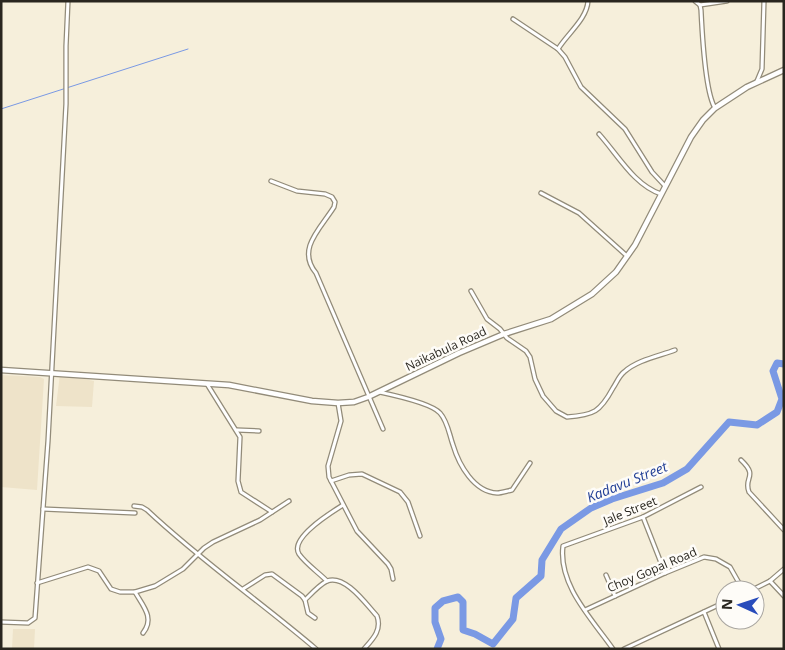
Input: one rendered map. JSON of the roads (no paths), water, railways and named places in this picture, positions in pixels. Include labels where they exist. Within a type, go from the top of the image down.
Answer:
[{"type":"street","points":[[1,622],[28,623],[35,618],[48,441],[66,87],[68,1]]},
{"type":"street","points":[[558,49],[566,36],[583,17],[588,1]]},
{"type":"street","points":[[695,1],[700,5],[727,1]]},
{"type":"street","points":[[757,81],[762,68],[764,1]]},
{"type":"street","points":[[700,5],[709,90],[715,108]]},
{"type":"street","points":[[513,19],[558,49],[568,60],[581,87],[625,129],[652,172],[666,187]]},
{"type":"street","name":"Naikabula Road","points":[[1,370],[229,385],[312,401],[354,402],[504,334],[551,319],[592,294],[616,272],[635,245],[690,137],[703,120],[715,108],[757,81],[784,70]]},
{"type":"street","points":[[599,134],[639,182],[651,191],[662,194]]},
{"type":"street","points":[[271,181],[297,190],[325,194],[332,197],[335,202],[334,207],[309,246],[308,255],[311,267],[316,273],[383,429]]},
{"type":"street","points":[[541,192],[578,213],[627,256]]},
{"type":"street","points":[[471,291],[487,319],[530,357],[535,378],[543,396],[556,411],[567,417],[597,411],[602,407],[625,371],[642,362],[675,350]]},
{"type":"street","points":[[206,384],[236,430],[241,443],[238,481],[241,492],[272,512]]},
{"type":"street","points":[[378,392],[399,396],[439,412],[448,426],[453,446],[464,470],[480,488],[497,493],[512,490],[530,463]]},
{"type":"street","points":[[338,403],[341,420],[328,472],[343,505],[362,537],[391,569],[393,579]]},
{"type":"street","points":[[236,430],[259,431]]},
{"type":"street","points":[[741,460],[749,467],[751,473],[747,487],[749,492],[784,530]]},
{"type":"street","points":[[331,481],[349,475],[362,474],[400,492],[408,502],[420,536]]},
{"type":"street","name":"Jale Street","points":[[585,610],[574,595],[565,576],[562,554],[564,546],[642,517],[701,487]]},
{"type":"street","points":[[37,583],[88,567],[99,571],[114,591],[134,592],[155,586],[172,577],[213,542],[260,520],[289,501]]},
{"type":"street","points":[[327,581],[300,555],[297,545],[299,540],[321,519],[343,505]]},
{"type":"street","points":[[134,506],[148,510],[198,555],[316,649]]},
{"type":"street","points":[[42,509],[135,513]]},
{"type":"street","points":[[642,517],[665,573]]},
{"type":"street","name":"Choy Gopal Road","points":[[585,610],[704,557],[716,558],[730,567],[737,580]]},
{"type":"street","points":[[765,584],[784,569]]},
{"type":"street","points":[[242,589],[265,575],[275,575],[305,600],[308,613],[315,618]]},
{"type":"street","points":[[606,575],[615,596]]},
{"type":"street","points":[[305,600],[327,581],[338,580],[347,584],[377,616],[378,630],[364,649]]},
{"type":"street","points":[[770,581],[784,596]]},
{"type":"street","points":[[134,592],[149,619],[148,627],[143,633]]},
{"type":"street","points":[[624,649],[715,607]]},
{"type":"street","points":[[585,610],[613,649]]},
{"type":"street","points":[[704,612],[719,649]]},
{"type":"waterway","points":[[1,109],[188,49]]},
{"type":"waterway","name":"Kadavu Street","points":[[437,649],[441,639],[435,622],[435,608],[443,601],[458,597],[463,602],[463,630],[493,644],[513,619],[516,598],[541,576],[542,560],[561,529],[591,508],[612,499],[663,483],[687,469],[729,422],[757,425],[777,412],[782,399],[773,371],[777,363],[784,364]]}]
